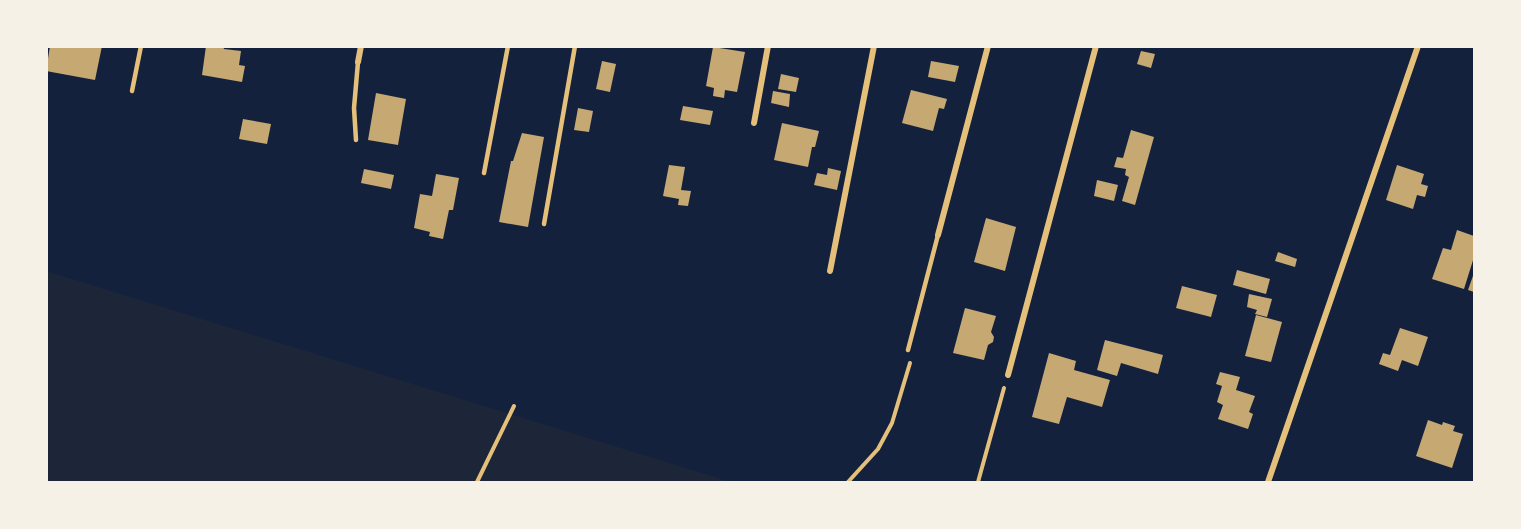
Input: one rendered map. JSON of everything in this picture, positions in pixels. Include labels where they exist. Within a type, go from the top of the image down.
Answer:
[{"type":"street","points":[[358,62],[361,46]]},
{"type":"street","points":[[753,123],[768,46]]},
{"type":"street","points":[[830,271],[874,46]]},
{"type":"street","points":[[938,235],[988,46]]},
{"type":"street","points":[[1008,375],[1096,46]]},
{"type":"street","points":[[1268,483],[1418,46]]},
{"type":"lane","points":[[132,91],[141,46]]},
{"type":"lane","points":[[484,173],[508,46]]},
{"type":"lane","points":[[544,224],[575,46]]},
{"type":"lane","points":[[357,140],[354,108],[358,62]]},
{"type":"lane","points":[[908,350],[938,235]]},
{"type":"path","points":[[848,483],[878,449],[892,423],[910,360],[908,350]]},
{"type":"path","points":[[978,483],[1008,375]]},
{"type":"path","points":[[477,483],[514,406]]},
{"type":"shaded area","points":[[46,271],[731,482],[47,482]]},
{"type":"building","points":[[50,46],[102,46],[95,80],[46,71]]},
{"type":"building","points":[[206,46],[223,46],[224,49],[241,51],[239,65],[245,66],[242,82],[202,75]]},
{"type":"building","points":[[713,47],[745,52],[737,92],[725,90],[724,98],[713,96],[714,88],[706,86]]},
{"type":"building","points":[[1141,51],[1155,54],[1151,68],[1137,64]]},
{"type":"building","points":[[602,61],[616,64],[610,92],[596,89]]},
{"type":"building","points":[[931,61],[959,66],[955,82],[928,77]]},
{"type":"building","points":[[781,74],[799,78],[796,92],[778,89]]},
{"type":"building","points":[[911,90],[947,99],[944,109],[939,108],[933,131],[902,123]]},
{"type":"building","points":[[773,91],[790,94],[789,107],[771,103]]},
{"type":"building","points":[[376,93],[406,99],[398,145],[368,140]]},
{"type":"building","points":[[683,106],[713,111],[710,125],[680,120]]},
{"type":"building","points":[[578,108],[593,111],[589,132],[574,130]]},
{"type":"building","points":[[243,119],[271,124],[267,144],[239,139]]},
{"type":"building","points":[[782,123],[819,131],[815,147],[812,147],[808,167],[774,160]]},
{"type":"building","points":[[1131,130],[1154,137],[1135,205],[1122,201],[1129,177],[1125,175],[1126,169],[1114,167],[1117,157],[1123,158]]},
{"type":"building","points":[[522,133],[544,137],[528,227],[499,222],[511,161],[513,161]]},
{"type":"building","points":[[669,165],[685,167],[681,190],[691,191],[688,206],[678,205],[679,199],[663,196]]},
{"type":"building","points":[[1397,165],[1424,174],[1421,184],[1428,186],[1425,197],[1417,195],[1413,209],[1386,200]]},
{"type":"building","points":[[828,168],[841,171],[837,190],[814,185],[817,173],[827,175]]},
{"type":"building","points":[[364,169],[394,175],[391,189],[361,183]]},
{"type":"building","points":[[436,174],[459,178],[453,210],[449,210],[443,239],[429,236],[430,232],[414,228],[420,194],[432,196]]},
{"type":"building","points":[[1097,180],[1118,185],[1114,201],[1094,196]]},
{"type":"building","points":[[986,218],[1016,227],[1005,271],[974,262]]},
{"type":"building","points":[[1457,230],[1474,236],[1474,257],[1464,289],[1432,279],[1443,248],[1451,250]]},
{"type":"building","points":[[1278,252],[1297,259],[1295,267],[1275,261]]},
{"type":"building","points":[[1237,270],[1270,279],[1266,294],[1233,285]]},
{"type":"building","points":[[1474,273],[1474,292],[1468,290]]},
{"type":"building","points":[[1182,286],[1217,295],[1211,317],[1176,308]]},
{"type":"building","points":[[1249,294],[1272,299],[1267,317],[1255,314],[1257,310],[1247,307]]},
{"type":"building","points":[[965,308],[996,316],[991,332],[994,337],[993,342],[988,345],[984,360],[953,353]]},
{"type":"building","points":[[1256,315],[1282,322],[1271,362],[1245,356]]},
{"type":"building","points":[[1400,328],[1428,337],[1418,366],[1402,360],[1398,371],[1379,364],[1383,353],[1390,355]]},
{"type":"building","points":[[1105,340],[1163,355],[1158,374],[1121,363],[1117,376],[1097,370]]},
{"type":"building","points":[[1049,353],[1076,361],[1074,370],[1110,380],[1102,407],[1067,397],[1059,424],[1032,417]]},
{"type":"building","points":[[1220,372],[1240,377],[1236,390],[1255,396],[1249,412],[1253,414],[1248,429],[1218,419],[1223,405],[1217,402],[1222,386],[1216,384]]},
{"type":"building","points":[[1428,420],[1442,425],[1443,422],[1455,426],[1453,431],[1463,434],[1452,468],[1416,456]]}]
